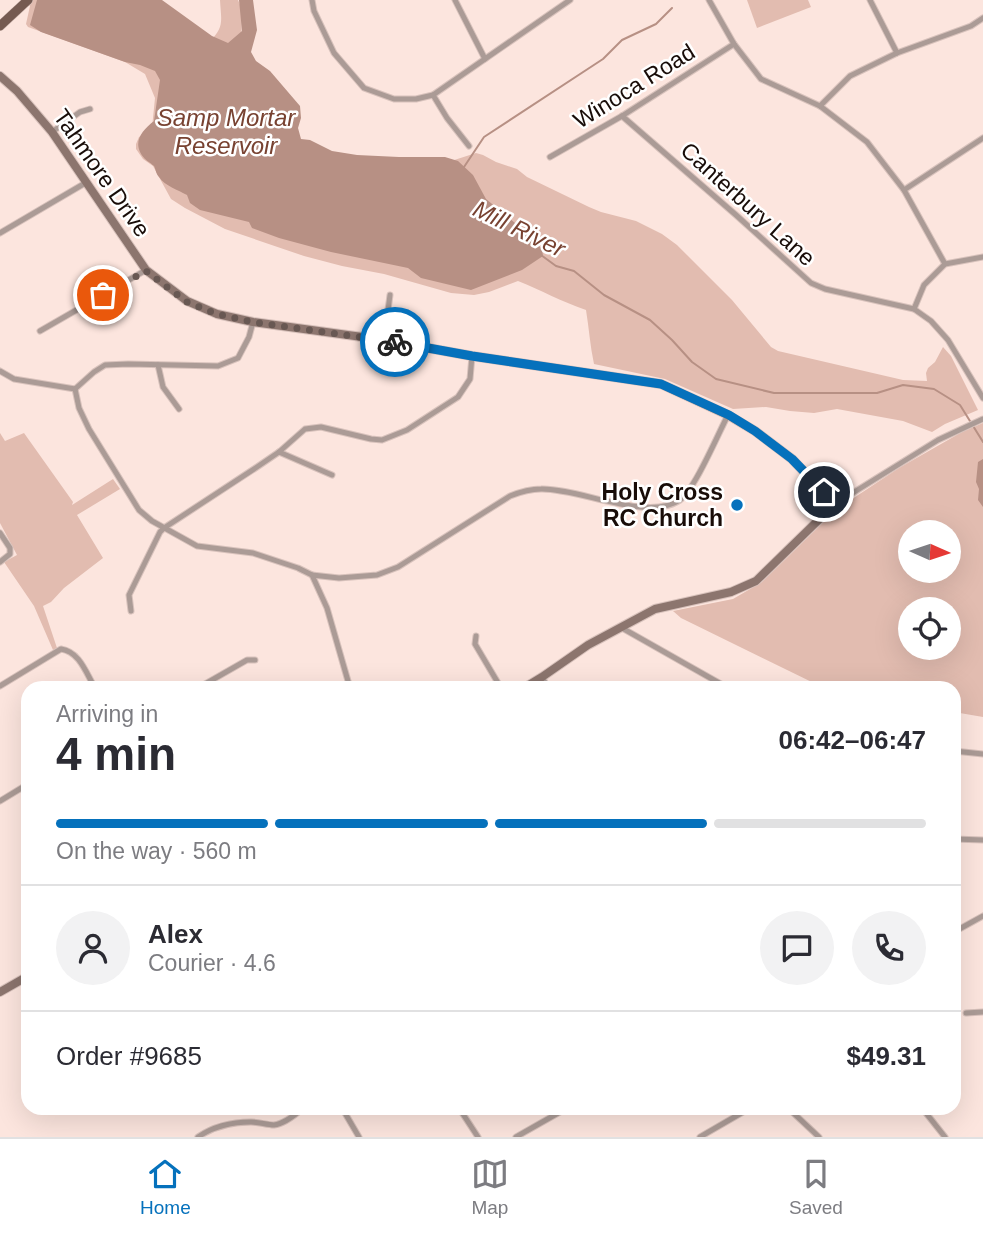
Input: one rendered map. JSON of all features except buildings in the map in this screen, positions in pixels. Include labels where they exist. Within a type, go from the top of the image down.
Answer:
[{"type":"main road","points":[[0,26],[28,0]]},
{"type":"street","points":[[312,0],[314,11],[334,53],[364,88],[394,99],[416,99],[433,95],[570,0]]},
{"type":"street","points":[[455,0],[485,59]]},
{"type":"street","points":[[709,0],[734,44],[761,79],[820,106],[867,142],[905,190],[945,264]]},
{"type":"street","points":[[870,0],[897,53]]},
{"type":"street","points":[[820,106],[850,76],[897,53],[971,26],[983,18]]},
{"type":"street","name":"Winoca Road","points":[[551,157],[622,116],[734,44]]},
{"type":"street","name":"Tahmore Drive","points":[[0,76],[17,91],[52,132],[146,271],[187,302],[217,314],[253,322],[661,384],[729,415],[755,431],[792,459],[835,504]]},
{"type":"street","points":[[433,95],[469,146]]},
{"type":"street","points":[[52,132],[80,112],[90,109]]},
{"type":"street","name":"Canterbury Lane","points":[[622,116],[811,283],[825,289],[914,309],[932,321],[948,340],[983,398]]},
{"type":"street","points":[[905,190],[983,138]]},
{"type":"street","points":[[0,233],[87,182]]},
{"type":"street","points":[[914,309],[924,285],[945,264],[983,257]]},
{"type":"street","points":[[40,331],[146,271]]},
{"type":"street","points":[[384,340],[390,295]]},
{"type":"street","points":[[75,389],[105,365],[128,363],[218,366],[238,358],[253,322]]},
{"type":"street","points":[[131,611],[129,595],[164,528],[279,452],[305,429],[321,427],[382,440],[400,434],[458,397],[470,379],[472,356]]},
{"type":"street","points":[[158,365],[163,387],[179,409]]},
{"type":"street","points":[[0,371],[14,379],[75,389]]},
{"type":"street","points":[[75,389],[79,408],[89,429],[139,510],[152,521],[197,546],[253,553],[312,575],[348,578],[377,575],[398,567],[510,496],[524,490],[554,489],[643,508],[667,506],[680,499],[691,488],[729,415]]},
{"type":"street","points":[[535,681],[588,645],[655,609],[731,592],[756,581],[835,504],[928,445],[981,420]]},
{"type":"street","points":[[279,452],[332,475]]},
{"type":"street","points":[[0,533],[10,548],[9,554],[0,562]]},
{"type":"street","points":[[312,575],[327,608],[348,681]]},
{"type":"street","points":[[622,628],[716,681]]},
{"type":"street","points":[[476,636],[475,645],[497,681]]},
{"type":"street","points":[[0,685],[61,649],[70,651],[78,658],[91,681]]},
{"type":"street","points":[[212,680],[247,660],[255,660]]},
{"type":"street","points":[[542,677],[544,681]]},
{"type":"street","points":[[961,752],[983,754]]},
{"type":"street","points":[[0,801],[21,789]]},
{"type":"street","points":[[961,839],[983,840]]},
{"type":"street","points":[[961,928],[983,916]]},
{"type":"street","points":[[0,992],[21,980]]},
{"type":"street","points":[[966,1013],[983,1013]]},
{"type":"street","points":[[198,1137],[209,1129],[228,1124],[252,1122],[276,1125],[295,1115]]},
{"type":"street","points":[[346,1115],[359,1137]]},
{"type":"street","points":[[464,1115],[478,1137]]},
{"type":"street","points":[[516,1137],[555,1115]]},
{"type":"street","points":[[700,1137],[738,1115]]},
{"type":"street","points":[[795,1115],[819,1137]]},
{"type":"street","points":[[928,1115],[945,1137]]},
{"type":"shaded area","points":[[23,0],[140,0],[209,42],[220,27],[220,0],[238,0],[242,9],[241,57],[294,154],[445,163],[476,153],[483,155],[517,169],[527,177],[589,207],[636,221],[662,234],[677,245],[732,300],[771,347],[778,351],[903,380],[927,381],[928,368],[935,362],[943,347],[951,356],[978,410],[932,432],[903,421],[837,409],[814,413],[766,407],[733,409],[665,379],[594,364],[586,310],[518,281],[474,295],[451,293],[304,256],[225,229],[171,199],[153,166],[143,159],[136,149],[139,137],[152,128],[155,98],[145,74],[125,62],[28,27],[26,24],[30,6]]},
{"type":"shaded area","points":[[747,0],[808,0],[811,7],[757,28]]},
{"type":"shaded area","points":[[983,423],[983,717],[961,713],[961,681],[810,681],[681,618],[673,611],[733,599],[762,582],[837,509],[899,468]]},
{"type":"shaded area","points":[[0,433],[5,441],[24,433],[73,502],[72,505],[113,479],[120,489],[77,515],[103,558],[43,606],[57,648],[53,650],[34,606],[4,562],[17,555],[0,523]]},
{"type":"water","name":"Samp Mortar Reservoir","points":[[37,0],[162,0],[212,36],[228,43],[242,31],[239,0],[253,0],[257,30],[251,52],[256,61],[270,71],[300,106],[298,128],[301,139],[310,140],[332,151],[357,155],[445,157],[458,161],[473,175],[486,199],[526,232],[542,249],[543,256],[522,270],[471,290],[421,278],[408,268],[279,238],[252,228],[249,222],[200,210],[190,203],[187,195],[168,185],[157,175],[154,166],[145,159],[139,148],[139,138],[154,121],[160,80],[155,71],[41,32],[30,25]]},
{"type":"water","points":[[983,459],[983,507],[978,500],[979,489],[976,482],[978,462]]},
{"type":"waterway","points":[[464,167],[484,137],[603,59],[622,40],[656,24],[672,8]]},
{"type":"waterway","name":"Mill River","points":[[541,255],[556,266],[574,271],[604,295],[650,320],[692,362],[716,379],[774,393],[877,393],[903,385],[934,389],[960,405],[983,442]]},
{"type":"way so far","points":[[103,295],[146,271],[187,302],[217,314],[253,322],[395,342]]},
{"type":"place","name":"Holy Cross RC Church","points":[[737,505]]},
{"type":"route","points":[[395,342],[661,384],[729,415],[755,431],[792,459],[824,492]]}]
